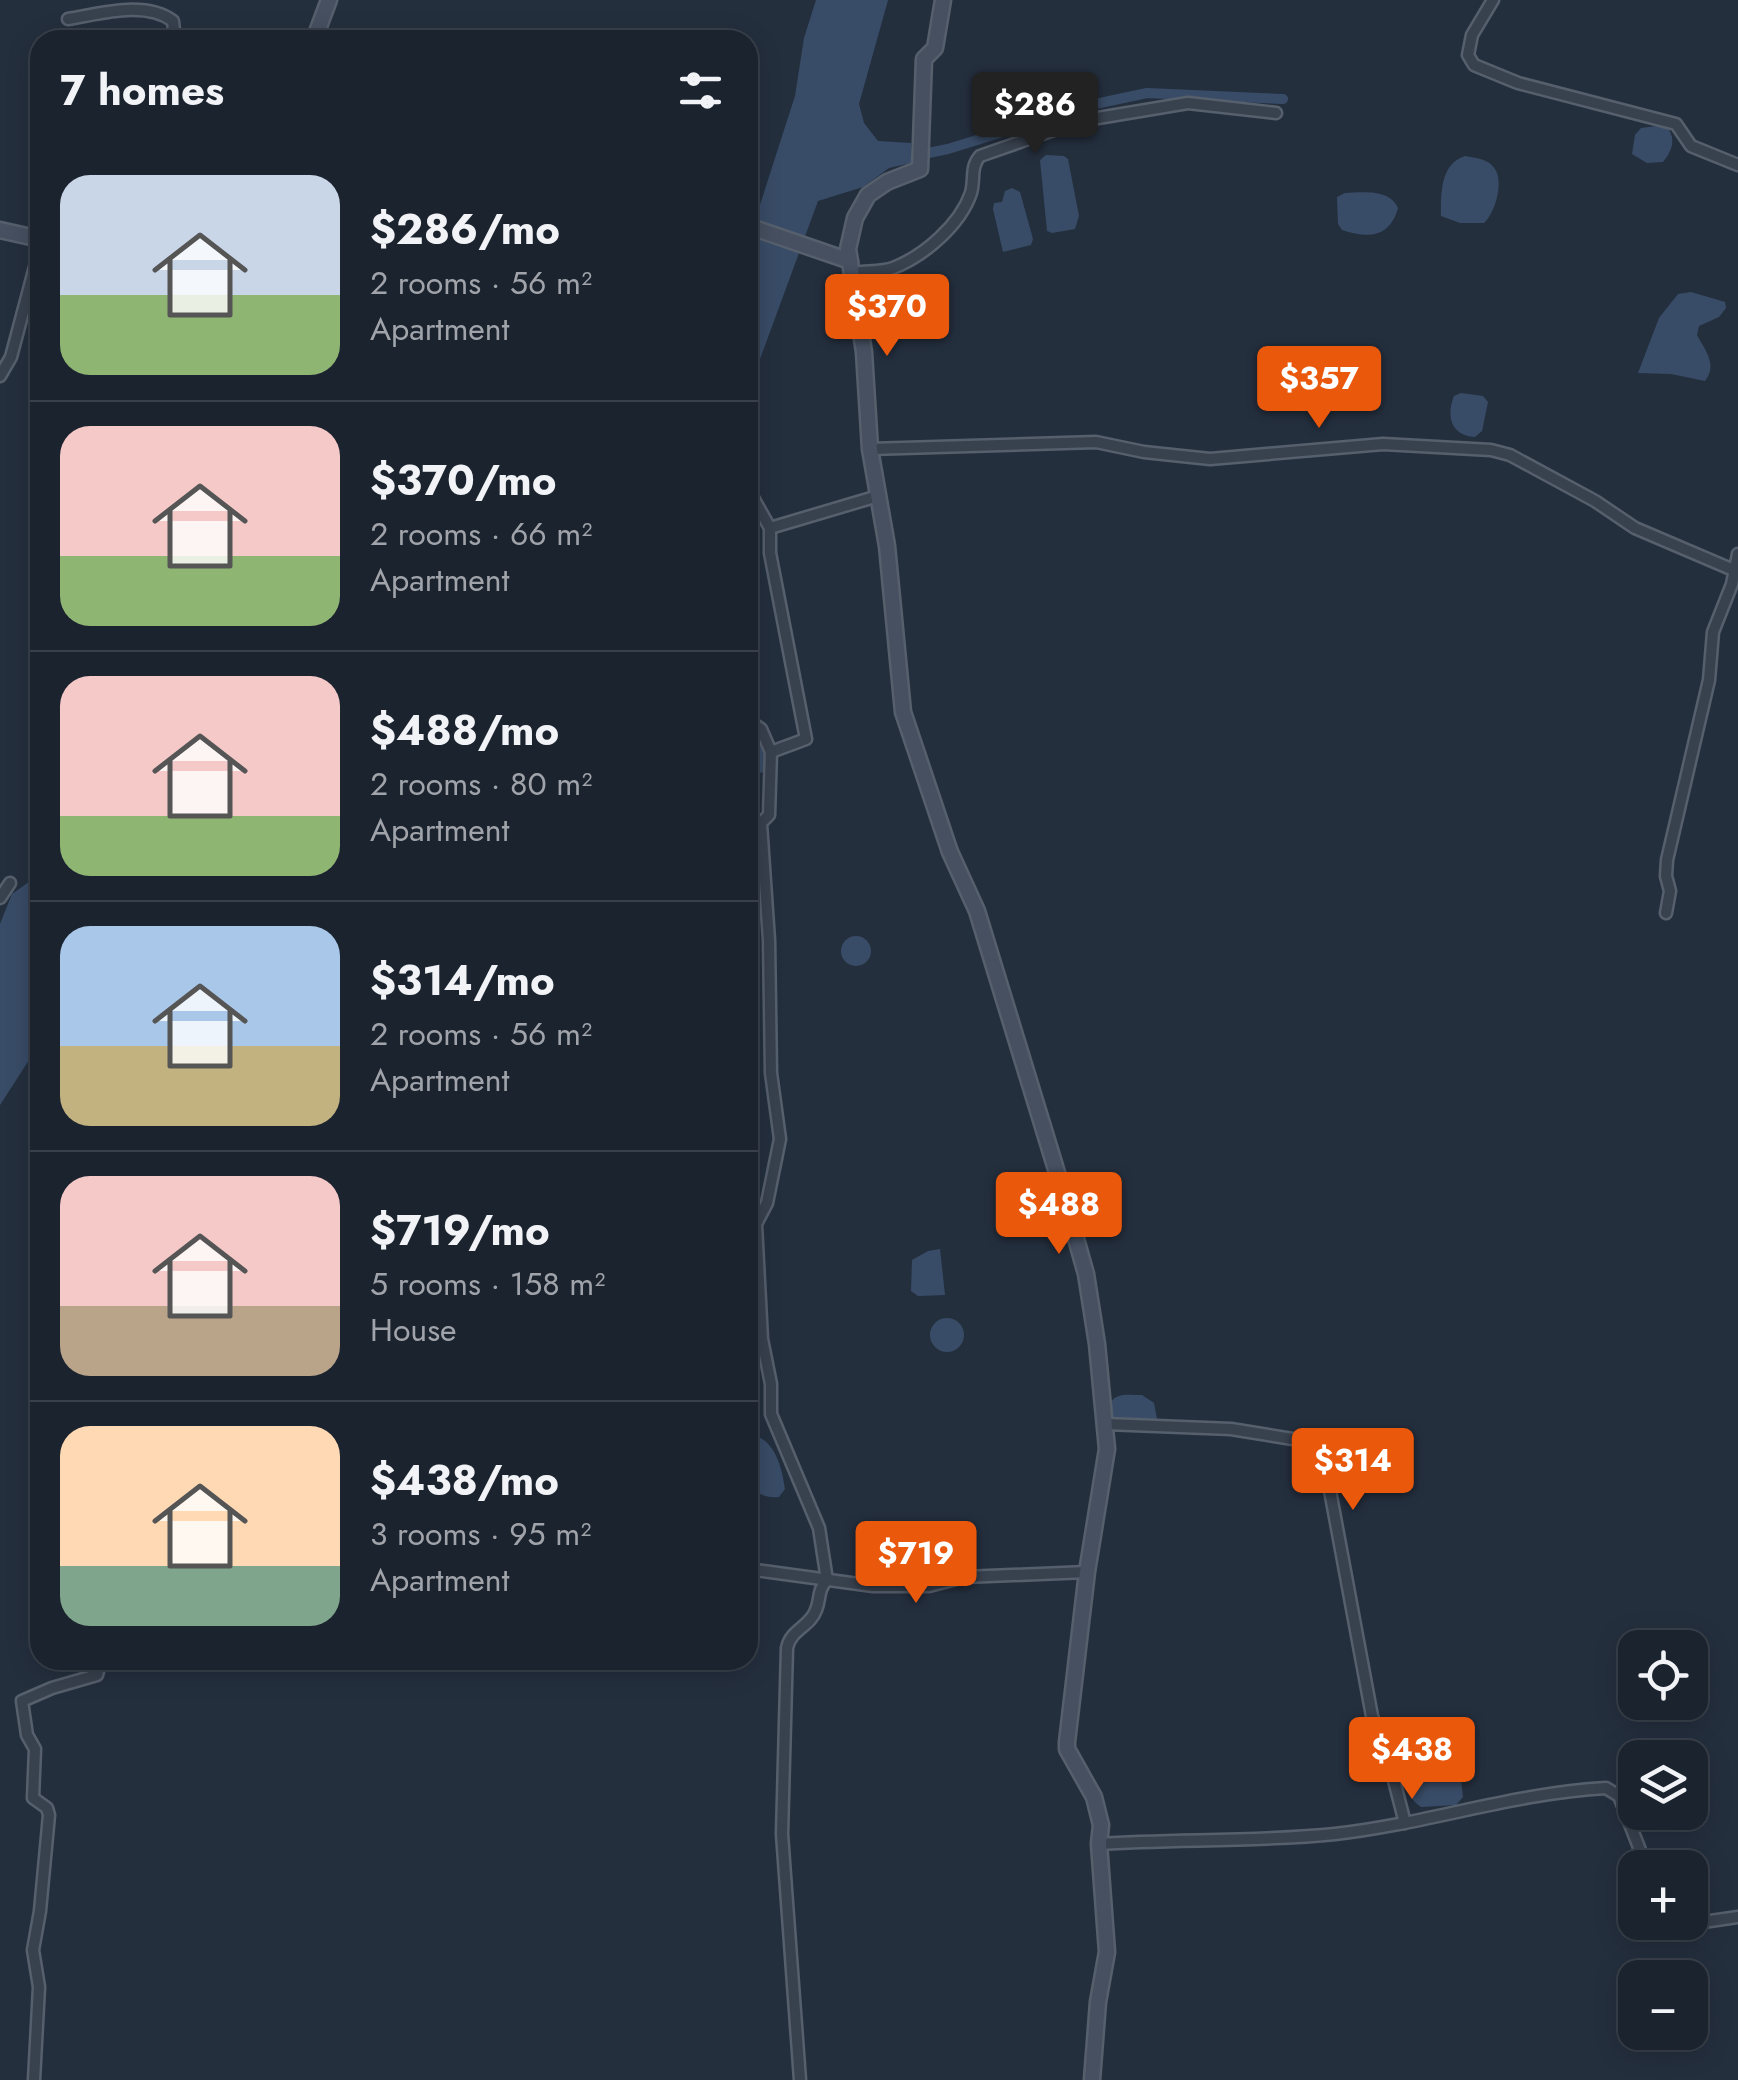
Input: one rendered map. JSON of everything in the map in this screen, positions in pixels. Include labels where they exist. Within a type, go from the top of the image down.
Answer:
[{"type":"street","points":[[318,30],[329,0]]},
{"type":"street","points":[[942,0],[939,36],[933,51],[924,59],[921,165],[915,173],[887,182],[868,195],[855,218],[848,249],[864,352],[870,449],[887,546],[904,712],[950,852],[977,911],[1062,1189],[1086,1274],[1106,1424],[1107,1449],[1087,1572],[1067,1750],[1100,1814],[1107,1952],[1098,2002],[1092,2080]]},
{"type":"street","points":[[1493,0],[1472,36],[1468,55],[1474,66],[1518,83],[1676,124],[1690,146],[1738,165]]},
{"type":"street","points":[[68,19],[125,11],[157,12],[174,21],[174,30]]},
{"type":"street","points":[[758,230],[852,267],[891,269],[921,253],[958,218],[972,192],[974,164],[980,156],[1080,122],[1188,103],[1276,114]]},
{"type":"street","points":[[0,230],[30,238]]},
{"type":"street","points":[[0,376],[11,357],[30,286]]},
{"type":"street","points":[[870,449],[1096,442],[1144,452],[1210,458],[1383,444],[1492,450],[1510,455],[1595,501],[1635,528],[1736,571]]},
{"type":"street","points":[[770,528],[878,496]]},
{"type":"street","points":[[758,507],[770,528],[770,553],[806,735],[803,742],[771,752]]},
{"type":"street","points":[[1666,913],[1670,891],[1666,860],[1709,680],[1713,632],[1732,584],[1738,554]]},
{"type":"street","points":[[758,727],[771,752],[769,816],[762,822],[761,844],[769,940],[772,1073],[780,1139],[766,1203],[758,1220]]},
{"type":"street","points":[[0,898],[10,882]]},
{"type":"street","points":[[758,1275],[762,1340],[772,1384],[772,1414],[819,1528],[827,1580]]},
{"type":"street","points":[[1106,1424],[1231,1429],[1311,1442],[1323,1453],[1372,1716],[1405,1824]]},
{"type":"street","points":[[758,1570],[873,1586],[929,1586],[964,1577],[1087,1572]]},
{"type":"street","points":[[800,2080],[782,1834],[787,1648],[793,1633],[816,1614],[820,1587],[827,1580]]},
{"type":"street","points":[[34,2080],[39,1987],[33,1950],[49,1815],[47,1808],[33,1798],[35,1749],[27,1735],[22,1701],[97,1675],[98,1670]]},
{"type":"street","points":[[1099,1844],[1335,1834],[1405,1824],[1482,1805],[1611,1788],[1619,1796],[1640,1850]]},
{"type":"street","points":[[1708,1921],[1738,1916]]},
{"type":"water","points":[[816,0],[888,0],[859,104],[864,123],[878,141],[911,143],[911,163],[889,168],[863,187],[818,201],[758,365],[758,211],[795,96],[804,38]]},
{"type":"water","points":[[1641,128],[1668,128],[1672,145],[1663,162],[1647,163],[1632,154],[1635,135]]},
{"type":"water","points":[[1046,155],[1068,159],[1079,216],[1075,229],[1047,231],[1040,160]]},
{"type":"water","points":[[1465,156],[1489,163],[1498,175],[1497,198],[1484,223],[1460,223],[1441,216],[1446,173]]},
{"type":"water","points":[[1012,188],[1020,192],[1033,239],[1031,245],[1003,252],[993,209],[994,203],[1002,202],[1005,191]]},
{"type":"water","points":[[1345,193],[1375,193],[1389,198],[1398,208],[1390,225],[1369,235],[1342,230],[1338,224],[1337,197]]},
{"type":"water","points":[[1691,292],[1725,302],[1726,308],[1719,317],[1699,326],[1697,335],[1710,363],[1709,375],[1705,381],[1638,373],[1659,318],[1678,294]]},
{"type":"water","points":[[1454,396],[1483,396],[1488,402],[1482,431],[1475,437],[1460,433],[1452,424]]},
{"type":"water","points":[[758,733],[766,749],[767,772],[758,773]]},
{"type":"water","points":[[30,881],[30,1058],[0,1105],[0,924],[12,894]]},
{"type":"water","points":[[856,936],[867,940],[871,951],[867,962],[856,966],[845,962],[841,951],[845,940]]},
{"type":"water","points":[[940,1249],[945,1295],[918,1296],[911,1291],[912,1260]]},
{"type":"water","points":[[947,1318],[959,1323],[964,1335],[959,1347],[947,1352],[935,1347],[930,1335],[935,1323]]},
{"type":"water","points":[[1123,1395],[1142,1395],[1154,1403],[1157,1419],[1114,1420],[1112,1400]]},
{"type":"water","points":[[758,1437],[775,1454],[785,1489],[779,1497],[758,1492]]},
{"type":"water","points":[[1448,1753],[1460,1768],[1463,1797],[1456,1805],[1421,1807],[1407,1788],[1410,1763]]},
{"type":"waterway","points":[[899,159],[948,149],[1086,106],[1147,93],[1283,99]]}]
